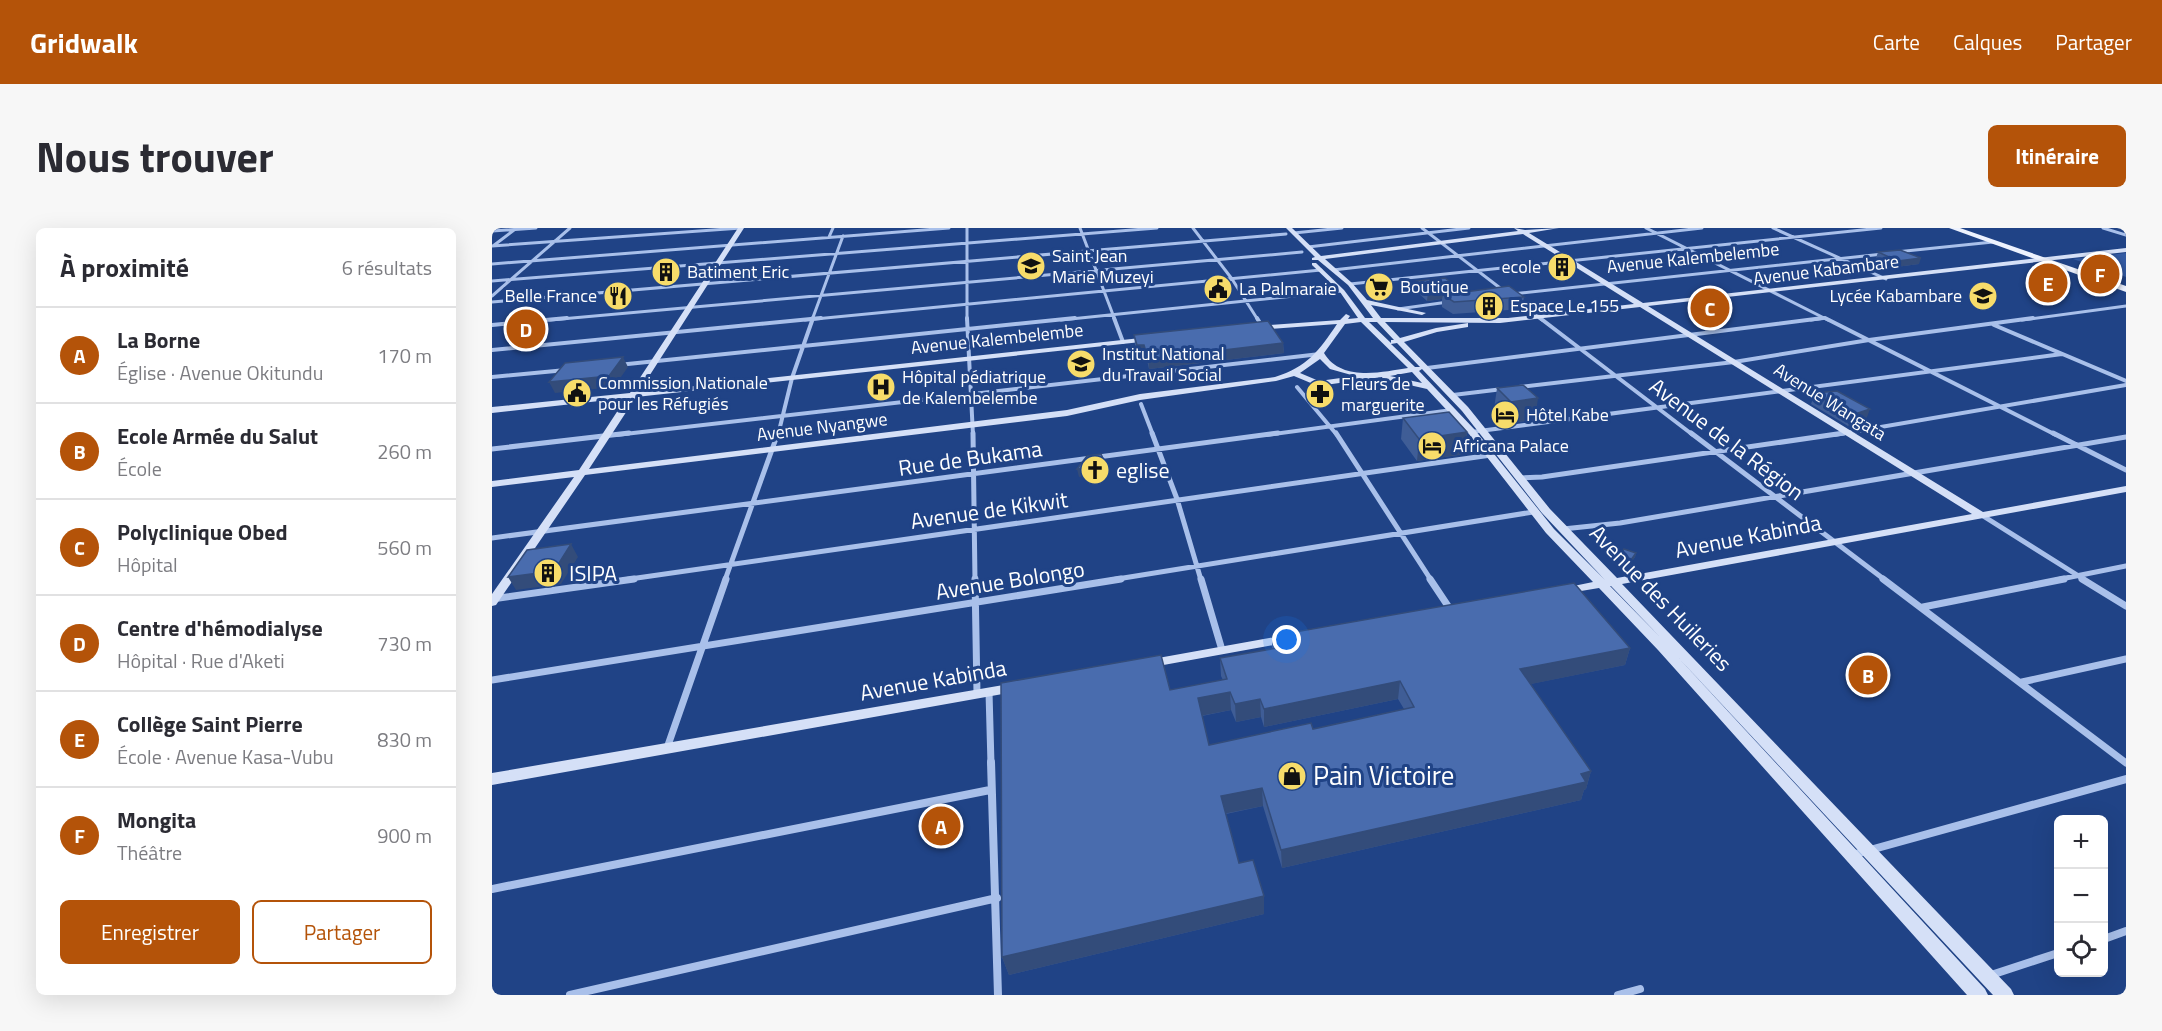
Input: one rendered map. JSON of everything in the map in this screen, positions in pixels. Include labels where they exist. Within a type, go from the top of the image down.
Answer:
[{"type":"main road","points":[[493,600],[582,473],[631,395],[657,361],[741,228]]},
{"type":"main road","name":"Avenue des Huileries","points":[[1280,228],[1290,232],[1315,260],[1346,288],[1358,304],[1378,320],[1413,369],[1472,432],[1533,512],[1608,584],[1870,851],[2005,995]]},
{"type":"main road","points":[[1315,260],[1520,230],[1556,228]]},
{"type":"main road","points":[[1953,228],[2126,289]]},
{"type":"main road","name":"Avenue Wangata","points":[[1520,230],[1979,514]]},
{"type":"main road","name":"Avenue Kabambare","points":[[1393,342],[1436,330],[1507,321],[2126,250]]},
{"type":"main road","name":"Avenue des Huileries","points":[[1358,304],[1363,320],[1427,368],[1485,430],[1520,478],[1662,647],[1979,995]]},
{"type":"main road","points":[[1358,304],[1456,319]]},
{"type":"main road","name":"Avenue Nyangwe","points":[[492,484],[1067,413],[1122,400],[1258,383],[1296,374],[1311,365],[1343,320],[1358,304]]},
{"type":"main road","points":[[1251,329],[1343,320],[1507,321]]},
{"type":"main road","name":"Avenue Kalembelembe","points":[[492,410],[1158,339]]},
{"type":"main road","points":[[1321,354],[1324,362],[1354,374],[1414,382],[1432,388]]},
{"type":"main road","points":[[1296,374],[1318,384],[1427,368]]},
{"type":"main road","name":"Avenue Kabinda","points":[[1555,592],[2126,489]]},
{"type":"main road","points":[[1129,667],[1302,636]]},
{"type":"main road","name":"Avenue Kabinda","points":[[492,779],[1024,686]]},
{"type":"street","points":[[492,231],[536,228]]},
{"type":"street","points":[[492,296],[570,228]]},
{"type":"street","points":[[492,246],[741,228]]},
{"type":"street","points":[[829,237],[833,228]]},
{"type":"street","points":[[878,233],[879,228]]},
{"type":"street","points":[[492,264],[949,228]]},
{"type":"street","points":[[967,228],[966,329],[973,425],[974,603],[983,693],[997,898],[999,995]]},
{"type":"street","points":[[1080,228],[1123,342]]},
{"type":"street","points":[[492,282],[1157,228]]},
{"type":"street","points":[[1193,228],[1232,279],[1263,328]]},
{"type":"street","points":[[492,302],[1203,242],[1342,228]]},
{"type":"street","name":"Avenue de la Région","points":[[1422,228],[2126,763]]},
{"type":"street","points":[[492,350],[1232,279],[1428,233],[1469,228]]},
{"type":"street","points":[[1646,228],[1871,339],[2126,470]]},
{"type":"street","points":[[492,325],[1217,258],[1315,260],[1460,256],[1702,228]]},
{"type":"street","points":[[1773,228],[1886,279]]},
{"type":"street","points":[[610,365],[1312,294],[1479,270],[1881,228]]},
{"type":"street","points":[[2103,228],[2126,235]]},
{"type":"street","points":[[492,246],[515,229]]},
{"type":"street","points":[[2111,231],[2126,229]]},
{"type":"street","points":[[667,748],[730,564],[774,449],[792,378],[843,236]]},
{"type":"street","name":"Avenue Kalembelembe","points":[[1496,296],[1993,242]]},
{"type":"street","points":[[1398,309],[1450,302]]},
{"type":"street","points":[[1453,395],[1734,362],[1871,339],[1994,325],[2126,306]]},
{"type":"street","points":[[1427,368],[1826,317]]},
{"type":"street","points":[[1994,325],[2126,383]]},
{"type":"street","points":[[492,449],[1321,354]]},
{"type":"street","points":[[1472,432],[2062,354]]},
{"type":"street","points":[[492,377],[574,369]]},
{"type":"street","points":[[1520,478],[1716,453],[2003,408],[2126,383]]},
{"type":"street","points":[[1298,387],[1331,426],[1450,609]]},
{"type":"street","points":[[1141,404],[1177,499],[1222,650]]},
{"type":"street","name":"Rue de Bukama","points":[[492,538],[1452,410]]},
{"type":"street","points":[[1563,529],[1620,523],[2126,437]]},
{"type":"street","name":"Avenue de Kikwit","points":[[493,600],[1491,455]]},
{"type":"street","name":"Avenue Bolongo","points":[[492,680],[1533,512]]},
{"type":"street","name":"Avenue Wangata","points":[[1979,514],[2126,606]]},
{"type":"street","points":[[1923,608],[2126,566]]},
{"type":"street","points":[[2022,682],[2126,659]]},
{"type":"street","points":[[1852,855],[2126,779]]},
{"type":"street","points":[[492,889],[990,790]]},
{"type":"street","points":[[570,995],[997,898]]},
{"type":"street","points":[[2108,937],[2126,931]]},
{"type":"street","points":[[1987,976],[2054,954]]},
{"type":"street","points":[[1618,995],[1640,989]]},
{"type":"shaded area","points":[[2126,253],[2126,277],[2073,259]]},
{"type":"building","points":[[1900,250],[1921,258],[1898,261],[1878,252]]},
{"type":"building","points":[[1445,278],[1458,288],[1428,292],[1417,281]]},
{"type":"building","points":[[1509,286],[1524,297],[1454,302],[1443,295]]},
{"type":"building","points":[[1268,321],[1283,343],[1148,359],[1144,345],[1137,345],[1134,335]]},
{"type":"building","points":[[623,357],[609,376],[549,382],[565,363]]},
{"type":"building","points":[[1523,385],[1538,398],[1511,402],[1497,388]]},
{"type":"building","points":[[1837,391],[1870,409],[1852,415],[1815,393]]},
{"type":"building","points":[[1449,412],[1467,432],[1419,439],[1403,418]]},
{"type":"building","points":[[1101,454],[1106,465],[1077,469],[1087,456]]},
{"type":"building","points":[[571,544],[554,571],[508,577],[527,550]]},
{"type":"building","points":[[1624,549],[1636,553],[1628,564],[1616,560]]},
{"type":"building","name":"Pain Victoire","points":[[1574,583],[1630,648],[1520,669],[1591,771],[1581,774],[1586,782],[1281,850],[1262,788],[1221,796],[1239,863],[1253,860],[1264,896],[1002,957],[1001,683],[1161,655],[1170,690],[1227,679],[1220,658],[1277,648],[1272,636]],"holes":[[[1400,681],[1414,707],[1313,729],[1311,723],[1209,745],[1198,698],[1230,692],[1235,704],[1260,699],[1264,709]]]},
{"type":"place","name":"Saint Jean Marie Muzeyi","points":[[1031,266]]},
{"type":"place","name":"ecole","points":[[1562,267]]},
{"type":"place","name":"Batiment Eric","points":[[666,272]]},
{"type":"place","name":"Mongita","points":[[2100,274]]},
{"type":"place","name":"Collège Saint Pierre","points":[[2048,283]]},
{"type":"place","name":"Boutique","points":[[1379,287]]},
{"type":"place","name":"La Palmaraie","points":[[1218,289]]},
{"type":"place","name":"Belle France","points":[[618,296]]},
{"type":"place","name":"Lycée Kabambare","points":[[1983,296]]},
{"type":"place","name":"Espace Le 155","points":[[1489,306]]},
{"type":"place","name":"Polyclinique Obed","points":[[1710,308]]},
{"type":"place","name":"Centre d'hémodialyse","points":[[526,329]]},
{"type":"place","name":"Institut National du Travail Social","points":[[1081,364]]},
{"type":"place","name":"Hôpital pédiatrique de Kalembelembe","points":[[881,387]]},
{"type":"place","name":"Commission Nationale pour les Réfugiés","points":[[577,393]]},
{"type":"place","name":"Fleurs de marguerite","points":[[1320,394]]},
{"type":"place","name":"Hôtel Kabe","points":[[1505,415]]},
{"type":"place","name":"Africana Palace","points":[[1432,446]]},
{"type":"place","name":"eglise","points":[[1095,470]]},
{"type":"place","name":"ISIPA","points":[[548,573]]},
{"type":"place","name":"Ecole Armée du Salut","points":[[1868,675]]},
{"type":"place","name":"Pain Victoire","points":[[1292,776]]},
{"type":"place","name":"La Borne","points":[[941,826]]}]
